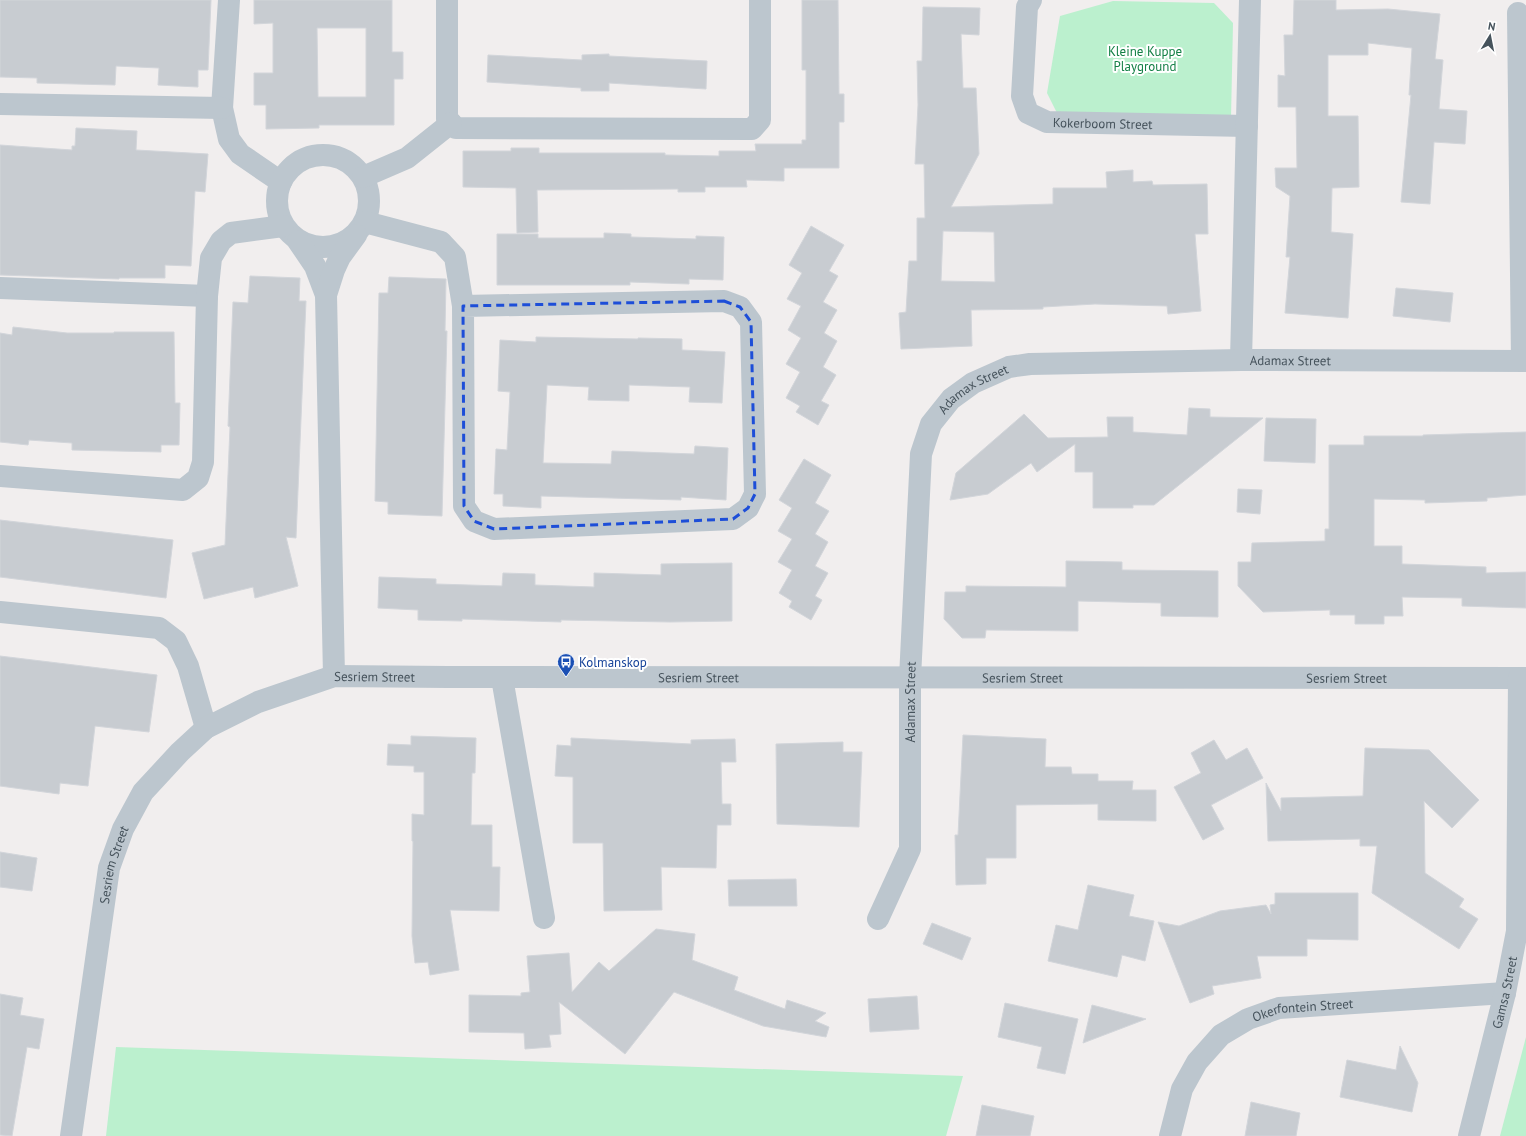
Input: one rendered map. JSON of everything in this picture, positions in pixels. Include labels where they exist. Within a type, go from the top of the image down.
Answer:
[{"type":"street","points":[[229,0],[222,108],[229,139],[240,154],[281,182]]},
{"type":"street","points":[[447,0],[447,119],[456,128],[752,129],[760,120],[760,0]]},
{"type":"street","name":"Kokerboom Street","points":[[1031,0],[1027,7],[1022,96],[1028,113],[1047,122],[1247,126]]},
{"type":"street","points":[[1241,360],[1250,0]]},
{"type":"street","points":[[1518,13],[1524,361]]},
{"type":"street","points":[[0,104],[222,108]]},
{"type":"street","points":[[363,177],[407,158],[451,123]]},
{"type":"street","points":[[326,294],[315,266],[278,218],[276,203],[278,188],[284,174],[295,164],[309,157],[324,155],[339,158],[352,165],[363,177],[369,192],[369,207],[360,228],[340,257],[326,294],[334,676]]},
{"type":"street","points":[[0,476],[183,490],[198,478],[203,462],[207,296],[211,258],[221,242],[231,233],[290,233],[312,247],[328,248],[343,244],[360,228]]},
{"type":"street","points":[[360,228],[441,242],[455,257],[463,306],[464,506],[474,520],[494,529],[733,519],[748,508],[755,494],[751,322],[740,307],[724,301],[463,306]]},
{"type":"street","points":[[0,288],[207,296]]},
{"type":"street","name":"Adamax Street","points":[[878,919],[910,849],[910,678],[921,454],[931,424],[951,399],[972,383],[1009,367],[1030,364],[1241,360],[1524,361]]},
{"type":"street","points":[[0,612],[159,628],[176,641],[188,666],[206,728]]},
{"type":"street","name":"Sesriem Street","points":[[71,1136],[109,868],[123,829],[143,792],[180,752],[206,728],[258,702],[334,676],[502,678],[1523,678]]},
{"type":"street","points":[[502,678],[544,918]]},
{"type":"street","name":"Gamsa Street","points":[[1469,1136],[1505,993],[1517,931],[1523,678]]},
{"type":"street","name":"Okerfontein Street","points":[[1170,1136],[1182,1090],[1197,1062],[1221,1035],[1248,1019],[1279,1008],[1505,993]]},
{"type":"highlighted area","points":[[724,301],[740,307],[751,322],[755,494],[748,508],[733,519],[494,529],[474,521],[464,506],[463,306]]},
{"type":"green space","name":"Kleine Kuppe Playground","points":[[1113,1],[1214,3],[1233,23],[1231,118],[1057,113],[1047,93],[1060,16]]},
{"type":"green space","points":[[1526,1037],[1526,1136],[1500,1136]]},
{"type":"green space","points":[[116,1047],[963,1076],[946,1136],[106,1136]]},
{"type":"building","points":[[0,0],[211,0],[208,70],[198,70],[198,87],[158,85],[159,68],[116,66],[115,85],[37,83],[37,78],[0,77]]},
{"type":"building","points":[[254,0],[392,0],[392,52],[403,52],[403,79],[394,79],[394,125],[319,125],[319,128],[266,129],[266,105],[254,105],[254,73],[273,73],[273,23],[254,24]],"holes":[[[317,28],[366,28],[366,97],[318,97]]]},
{"type":"building","points":[[802,0],[838,0],[839,94],[844,94],[844,122],[839,122],[839,168],[784,168],[784,181],[746,180],[747,187],[705,187],[705,192],[678,192],[678,189],[537,190],[538,232],[517,233],[516,188],[463,187],[463,151],[511,151],[511,148],[539,148],[539,153],[665,153],[665,155],[719,156],[719,151],[756,151],[755,144],[802,144],[802,140],[806,140],[806,70],[802,70]]},
{"type":"building","points":[[1294,0],[1336,0],[1336,10],[1388,9],[1440,14],[1435,59],[1443,60],[1439,109],[1467,111],[1465,144],[1434,142],[1430,204],[1401,202],[1411,95],[1409,95],[1412,48],[1368,43],[1368,55],[1328,55],[1328,116],[1358,116],[1359,187],[1332,188],[1331,232],[1353,234],[1348,318],[1285,313],[1290,257],[1286,257],[1290,196],[1276,187],[1275,168],[1297,168],[1296,107],[1278,107],[1278,75],[1285,76],[1284,35],[1293,35]]},
{"type":"building","points":[[923,7],[980,8],[979,35],[961,34],[963,88],[976,88],[979,154],[951,207],[1053,204],[1053,188],[1107,188],[1106,172],[1133,170],[1133,182],[1152,181],[1153,185],[1207,184],[1208,234],[1195,234],[1201,311],[1168,314],[1167,306],[1095,304],[1043,307],[1043,309],[971,310],[972,346],[901,349],[899,313],[906,312],[909,261],[917,261],[917,218],[925,218],[924,164],[915,164],[918,105],[917,61],[922,61]],"holes":[[[943,231],[994,232],[995,282],[941,281]]]},
{"type":"building","points":[[609,54],[609,56],[707,61],[706,89],[609,83],[609,91],[581,91],[581,88],[487,82],[488,55],[582,60],[582,55]]},
{"type":"building","points":[[76,128],[137,131],[136,150],[208,154],[205,192],[195,191],[191,266],[165,265],[165,278],[119,279],[0,275],[0,145],[72,150],[72,146],[75,146]]},
{"type":"building","points":[[811,226],[844,245],[829,271],[838,276],[823,302],[837,310],[824,333],[837,341],[823,367],[836,375],[821,401],[829,405],[818,425],[796,412],[800,406],[786,398],[800,372],[786,364],[801,338],[788,330],[801,306],[787,299],[802,273],[789,265]]},
{"type":"building","points":[[604,233],[631,234],[631,237],[696,239],[696,236],[724,237],[723,280],[689,279],[689,284],[630,282],[630,285],[497,285],[497,234],[538,234],[538,238],[604,238]]},
{"type":"building","points":[[250,276],[300,278],[299,301],[306,301],[296,538],[286,537],[298,586],[255,598],[253,587],[204,599],[192,553],[225,545],[233,302],[248,303]]},
{"type":"building","points":[[389,277],[446,279],[445,331],[447,331],[442,516],[388,514],[388,502],[375,501],[379,293],[388,293]]},
{"type":"building","points":[[1396,288],[1453,293],[1450,322],[1393,316]]},
{"type":"building","points":[[13,327],[67,333],[174,332],[175,403],[180,403],[179,445],[161,445],[161,452],[72,450],[72,443],[29,440],[28,445],[0,442],[0,333],[12,335]]},
{"type":"building","points":[[536,337],[682,339],[682,350],[725,352],[722,403],[689,402],[690,387],[629,385],[629,401],[588,400],[589,387],[547,385],[543,463],[611,464],[612,451],[694,454],[695,446],[728,448],[726,500],[681,497],[681,500],[541,496],[541,508],[503,506],[503,494],[494,494],[496,449],[507,450],[510,392],[498,391],[500,340],[536,342]]},
{"type":"building","points":[[1189,408],[1210,409],[1210,417],[1263,418],[1154,505],[1133,505],[1133,508],[1093,508],[1093,472],[1075,472],[1075,444],[1037,472],[1031,463],[988,494],[950,500],[956,473],[1024,414],[1048,438],[1108,437],[1107,417],[1133,417],[1133,432],[1187,435]]},
{"type":"building","points":[[1266,418],[1316,419],[1315,463],[1264,461]]},
{"type":"building","points":[[1526,432],[1526,495],[1487,498],[1487,501],[1425,503],[1425,500],[1374,499],[1374,546],[1402,546],[1402,564],[1486,567],[1486,573],[1526,572],[1526,608],[1462,606],[1462,598],[1402,597],[1403,616],[1384,616],[1384,624],[1355,624],[1355,615],[1330,615],[1330,610],[1263,612],[1238,586],[1238,562],[1251,562],[1252,543],[1325,541],[1325,529],[1329,529],[1329,445],[1364,445],[1364,436],[1423,436]]},
{"type":"building","points":[[804,459],[831,475],[815,503],[829,511],[815,534],[828,542],[815,566],[828,573],[815,596],[822,600],[811,620],[789,607],[792,601],[779,593],[792,570],[778,562],[792,539],[778,531],[792,508],[779,500]]},
{"type":"building","points":[[1238,489],[1262,490],[1260,514],[1237,512]]},
{"type":"building","points":[[0,520],[173,540],[166,598],[0,577]]},
{"type":"building","points":[[1066,561],[1122,562],[1122,570],[1218,571],[1218,617],[1161,616],[1161,603],[1078,601],[1078,631],[986,630],[985,638],[962,638],[944,619],[945,592],[966,592],[966,586],[1066,587]]},
{"type":"building","points":[[732,563],[732,621],[670,622],[561,620],[561,622],[462,619],[462,621],[418,620],[418,610],[378,608],[379,577],[436,579],[436,584],[502,586],[503,573],[535,574],[535,585],[594,587],[594,573],[661,575],[661,564]]},
{"type":"building","points":[[0,656],[157,675],[149,732],[95,726],[88,786],[60,783],[59,794],[0,786]]},
{"type":"building","points":[[963,735],[1046,739],[1045,767],[1071,767],[1072,774],[1098,774],[1098,781],[1133,781],[1132,790],[1156,790],[1156,821],[1098,820],[1098,804],[1016,805],[1016,858],[986,858],[986,884],[956,885],[955,835],[958,835]]},
{"type":"building","points":[[411,736],[476,738],[475,773],[472,773],[471,825],[492,825],[492,867],[500,867],[499,911],[450,910],[459,970],[430,975],[428,962],[415,963],[412,936],[412,814],[424,815],[424,772],[414,772],[414,766],[387,765],[388,744],[411,745]]},
{"type":"building","points":[[571,738],[691,744],[691,740],[735,739],[736,762],[721,762],[722,804],[731,804],[731,825],[717,825],[716,868],[661,867],[662,910],[604,911],[603,843],[573,843],[573,777],[555,776],[557,745],[571,746]]},
{"type":"building","points":[[1214,740],[1226,760],[1247,748],[1263,778],[1211,805],[1224,829],[1203,840],[1174,787],[1201,773],[1191,753]]},
{"type":"building","points":[[843,742],[843,752],[862,752],[859,827],[777,824],[776,744]]},
{"type":"building","points":[[1365,748],[1429,750],[1479,800],[1452,828],[1424,801],[1425,873],[1464,899],[1459,907],[1478,919],[1459,949],[1372,893],[1377,846],[1360,846],[1360,839],[1268,841],[1266,783],[1281,811],[1281,798],[1363,796]]},
{"type":"building","points":[[0,852],[37,858],[32,891],[0,887]]},
{"type":"building","points":[[796,879],[797,906],[729,906],[728,880]]},
{"type":"building","points":[[1088,885],[1134,895],[1129,916],[1154,921],[1145,961],[1122,955],[1117,977],[1048,961],[1056,925],[1078,930]]},
{"type":"building","points":[[1275,893],[1358,893],[1358,940],[1307,939],[1307,956],[1257,956],[1261,978],[1212,986],[1214,994],[1190,1003],[1158,922],[1179,926],[1220,911],[1266,905],[1271,914],[1270,905],[1275,904]]},
{"type":"building","points":[[932,923],[971,938],[962,960],[923,944]]},
{"type":"building","points":[[656,929],[695,934],[692,960],[738,977],[734,990],[785,1009],[787,1000],[826,1013],[815,1021],[829,1027],[826,1037],[763,1026],[674,992],[625,1054],[559,1002],[561,1034],[549,1035],[551,1047],[525,1049],[524,1033],[469,1032],[469,995],[521,996],[521,993],[530,992],[527,956],[569,953],[572,992],[599,962],[609,971]]},
{"type":"building","points":[[0,994],[23,998],[20,1015],[44,1019],[39,1049],[27,1047],[12,1136],[0,1135]]},
{"type":"building","points":[[917,996],[919,1029],[870,1032],[868,999]]},
{"type":"building","points":[[1005,1003],[1078,1019],[1065,1074],[1037,1068],[1042,1047],[998,1037]]},
{"type":"building","points":[[1092,1005],[1146,1019],[1083,1043]]},
{"type":"building","points":[[1400,1046],[1418,1083],[1412,1112],[1340,1097],[1347,1060],[1396,1070]]},
{"type":"building","points":[[1251,1102],[1300,1113],[1296,1136],[1245,1136]]},
{"type":"building","points":[[982,1105],[1034,1116],[1030,1136],[976,1136]]},
{"type":"place","name":"Kolmanskop","points":[[566,677]]}]
